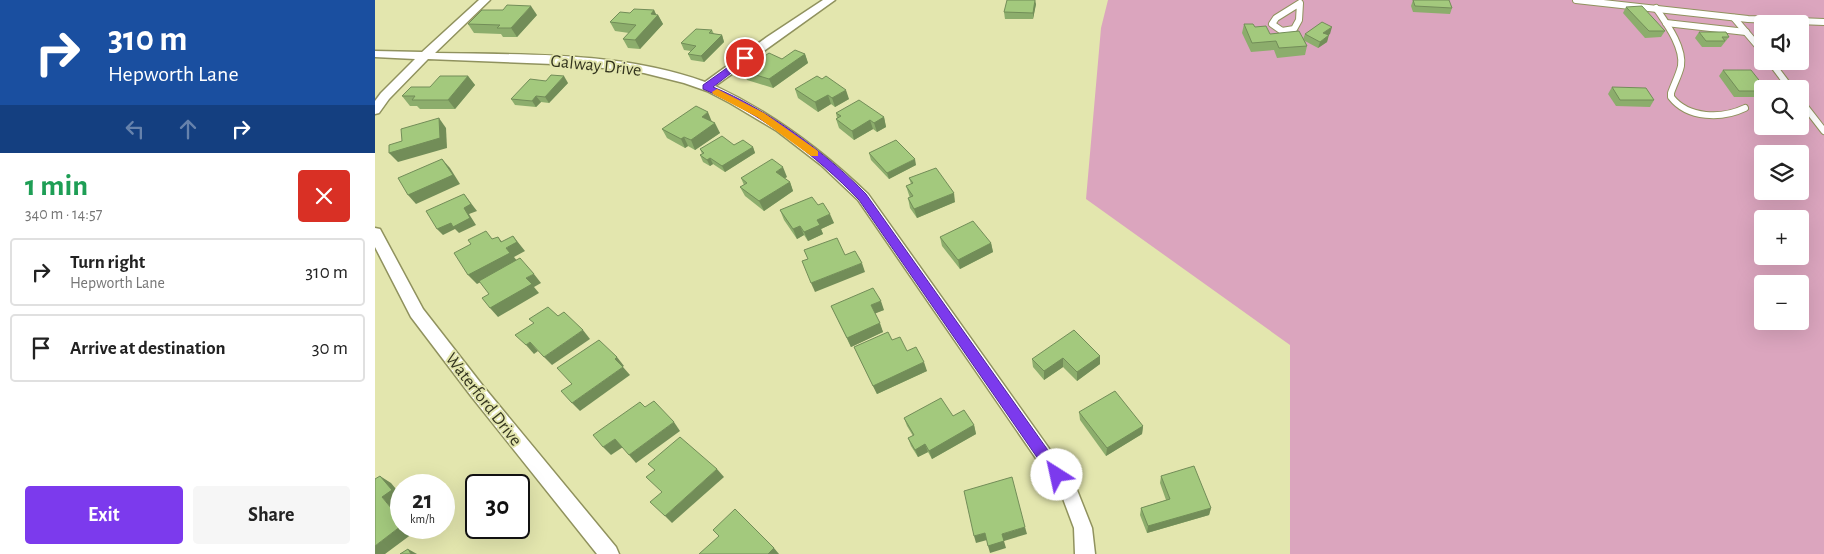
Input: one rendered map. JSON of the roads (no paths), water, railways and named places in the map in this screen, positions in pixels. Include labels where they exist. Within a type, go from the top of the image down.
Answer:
[{"type":"street","points":[[375,110],[385,96],[485,0]]},
{"type":"street","points":[[706,87],[771,39],[830,0]]},
{"type":"street","name":"Galway Drive","points":[[375,54],[619,64],[689,80],[725,95],[761,115],[836,169],[863,197],[1069,491],[1083,528],[1085,554]]},
{"type":"street","name":"Waterford Drive","points":[[375,233],[417,313],[477,391],[609,554]]},
{"type":"lane","points":[[1576,0],[1734,18],[1824,22]]},
{"type":"lane","points":[[1303,2],[1299,20],[1294,29],[1280,31],[1275,28],[1272,24],[1276,18],[1303,2]]},
{"type":"lane","points":[[1656,8],[1672,36],[1681,64],[1671,88],[1671,97],[1680,107],[1693,112],[1726,114],[1738,112],[1745,108]]},
{"type":"lane","points":[[1734,18],[1754,41]]},
{"type":"lane","points":[[1666,23],[1746,32]]},
{"type":"lane","points":[[1776,70],[1784,80]]},
{"type":"lane","points":[[1809,112],[1824,131]]}]
